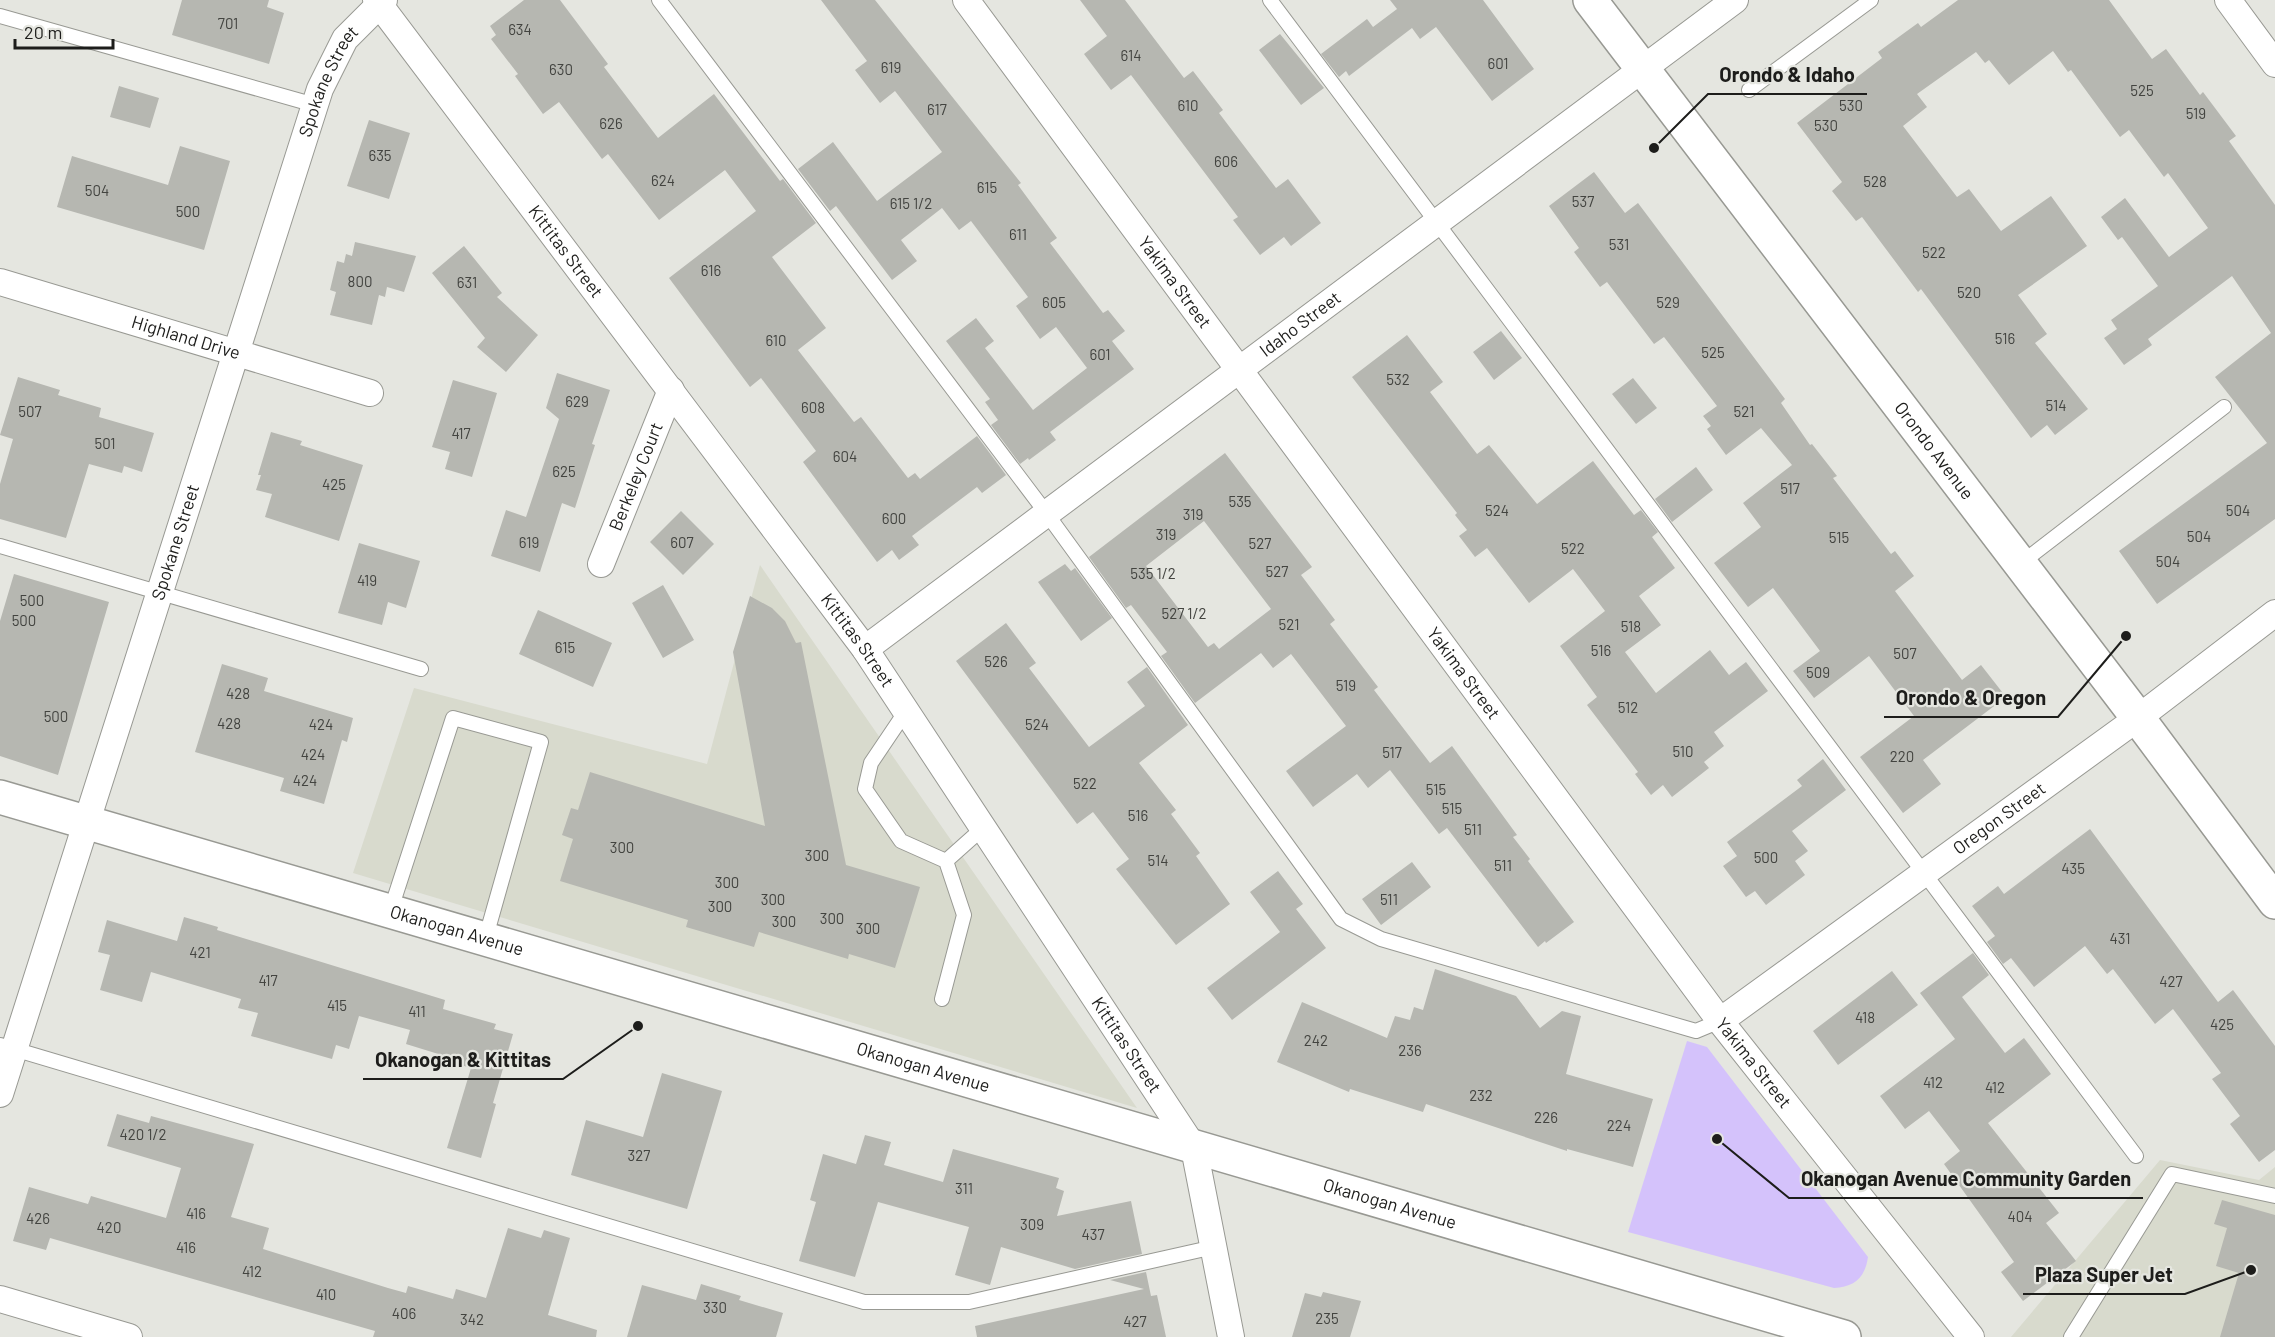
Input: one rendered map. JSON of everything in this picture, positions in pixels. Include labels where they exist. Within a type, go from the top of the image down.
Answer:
[{"type":"street","name":"Yakima Street","points":[[966,0],[1720,1021],[1971,1337]]},
{"type":"street","name":"Orondo Avenue","points":[[1590,0],[2138,718],[2275,902]]},
{"type":"street","name":"Idaho Street","points":[[865,649],[1735,0]]},
{"type":"street","points":[[2228,0],[2275,64]]},
{"type":"street","name":"Spokane Street","points":[[0,1094],[7,1047],[88,823],[320,89],[345,39],[380,1]]},
{"type":"street","name":"Kittitas Street","points":[[380,1],[865,649],[1194,1148],[1231,1337]]},
{"type":"street","name":"Highland Drive","points":[[0,282],[370,393]]},
{"type":"street","name":"Berkeley Court","points":[[601,564],[671,390]]},
{"type":"street","name":"Oregon Street","points":[[1720,1021],[2138,718],[2275,613]]},
{"type":"street","name":"Okanogan Avenue","points":[[0,796],[1194,1148],[1845,1337]]},
{"type":"street","points":[[0,1299],[129,1337]]},
{"type":"lane","points":[[659,0],[1047,514],[1341,919],[1381,939],[1696,1031],[1720,1021]]},
{"type":"lane","points":[[1270,0],[2136,1156]]},
{"type":"lane","points":[[1749,90],[1871,0]]},
{"type":"lane","points":[[0,16],[315,105]]},
{"type":"lane","points":[[2020,564],[2224,407]]},
{"type":"lane","points":[[0,546],[421,669]]},
{"type":"lane","points":[[906,711],[871,763],[865,789],[901,841],[946,861],[964,915],[942,999]]},
{"type":"lane","points":[[390,912],[453,718],[541,742],[485,940]]},
{"type":"lane","points":[[946,861],[983,828]]},
{"type":"lane","points":[[7,1047],[864,1302],[969,1302],[1214,1247]]},
{"type":"lane","points":[[2071,1337],[2172,1174],[2275,1196]]},
{"type":"shaded area","points":[[760,565],[1137,1108],[353,873],[414,688],[707,764]]},
{"type":"shaded area","points":[[1687,1041],[1707,1047],[1868,1257],[1864,1271],[1853,1283],[1834,1288],[1628,1232]]},
{"type":"shaded area","points":[[2160,1160],[2259,1180],[2275,1167],[2275,1337],[2011,1337]]},
{"type":"building","points":[[182,0],[269,0],[267,7],[284,13],[269,64],[172,35]]},
{"type":"building","points":[[524,0],[560,0],[608,64],[604,67],[658,138],[714,94],[780,181],[783,179],[816,223],[772,257],[826,328],[798,350],[854,422],[861,417],[908,478],[915,473],[920,479],[977,436],[1006,475],[982,493],[977,487],[912,536],[919,545],[899,560],[892,550],[877,562],[803,462],[816,451],[761,378],[750,387],[669,278],[756,211],[725,170],[659,220],[608,154],[602,159],[559,102],[543,114],[515,76],[518,74],[491,39],[496,35],[490,26]]},
{"type":"building","points":[[821,0],[875,0],[1021,183],[1018,185],[1057,238],[1050,243],[1103,313],[1108,310],[1125,331],[1112,341],[1134,369],[1050,432],[1056,440],[1020,464],[991,425],[998,420],[985,402],[990,399],[946,341],[976,318],[994,341],[985,348],[1033,410],[1087,368],[1056,327],[1040,339],[1016,306],[1028,297],[971,221],[959,230],[942,208],[901,240],[917,261],[892,280],[836,206],[830,211],[798,169],[833,142],[877,201],[942,152],[895,91],[880,103],[855,70],[867,61]]},
{"type":"building","points":[[1080,0],[1125,0],[1184,78],[1193,71],[1223,110],[1219,113],[1276,188],[1288,179],[1321,223],[1291,246],[1284,237],[1260,255],[1233,220],[1238,217],[1131,75],[1111,90],[1084,54],[1107,36]]},
{"type":"building","points":[[1390,0],[1483,0],[1534,69],[1492,101],[1436,27],[1420,39],[1412,28],[1349,76],[1346,71],[1339,77],[1321,54],[1367,19],[1373,27],[1397,9]]},
{"type":"building","points":[[1958,0],[2109,0],[2152,59],[2166,49],[2200,95],[2203,92],[2236,136],[2229,141],[2275,205],[2275,519],[2157,604],[2119,551],[2267,443],[2215,377],[2271,333],[2232,276],[2148,339],[2152,345],[2124,365],[2104,338],[2117,329],[2111,320],[2158,286],[2122,237],[2118,240],[2101,217],[2125,198],[2169,257],[2208,228],[2168,173],[2164,177],[2129,130],[2120,137],[2071,70],[2068,72],[2053,51],[2009,85],[1989,60],[1985,63],[1976,52],[1917,94],[1927,107],[1903,126],[1957,197],[1969,189],[2001,231],[2051,196],[2087,246],[2018,295],[2047,334],[2035,343],[2088,409],[2055,435],[2047,425],[2031,438],[1921,289],[1918,292],[1862,217],[1856,221],[1832,191],[1842,182],[1797,123],[1882,58],[1878,52],[1918,23],[1921,27]]},
{"type":"building","points":[[1280,34],[1324,88],[1301,105],[1259,50]]},
{"type":"building","points":[[119,86],[159,98],[150,128],[110,117]]},
{"type":"building","points":[[369,120],[410,133],[389,199],[347,186]]},
{"type":"building","points":[[180,146],[230,161],[204,250],[57,207],[72,156],[168,185]]},
{"type":"building","points":[[1594,172],[1625,213],[1638,203],[1785,399],[1781,403],[1810,445],[1812,444],[1837,476],[1833,478],[1891,554],[1895,551],[1914,576],[1895,591],[1962,680],[1981,665],[2006,697],[1923,760],[1941,784],[1903,813],[1860,757],[1914,716],[1869,656],[1814,698],[1793,671],[1820,651],[1773,588],[1748,607],[1714,563],[1761,527],[1743,503],[1792,465],[1761,428],[1726,455],[1707,429],[1711,426],[1703,416],[1717,406],[1664,337],[1654,344],[1607,282],[1600,287],[1574,252],[1579,248],[1549,206]]},
{"type":"building","points":[[355,242],[416,256],[404,292],[387,287],[385,297],[379,295],[372,325],[330,315],[336,292],[330,290],[337,261],[344,263],[346,254],[352,256]]},
{"type":"building","points":[[464,246],[502,293],[497,297],[538,335],[506,372],[477,347],[485,338],[432,273]]},
{"type":"building","points":[[1501,331],[1522,358],[1494,380],[1473,352]]},
{"type":"building","points":[[1407,335],[1443,382],[1430,392],[1477,454],[1489,445],[1537,504],[1593,461],[1634,515],[1641,510],[1658,532],[1652,537],[1675,568],[1639,596],[1661,625],[1625,652],[1656,693],[1710,650],[1729,675],[1746,662],[1768,691],[1714,732],[1724,746],[1704,762],[1709,768],[1672,797],[1663,785],[1651,795],[1635,774],[1638,772],[1587,705],[1597,697],[1560,646],[1605,611],[1573,569],[1529,603],[1487,548],[1475,557],[1459,536],[1467,530],[1455,515],[1457,513],[1352,377]]},
{"type":"building","points":[[557,373],[610,390],[592,444],[595,445],[575,508],[562,503],[540,572],[491,556],[506,510],[526,517],[559,419],[546,408]]},
{"type":"building","points":[[18,377],[60,390],[58,395],[101,408],[99,417],[154,433],[142,472],[124,466],[122,473],[89,464],[66,538],[0,519],[0,484],[13,439],[0,435]]},
{"type":"building","points":[[1633,378],[1657,408],[1636,424],[1612,394]]},
{"type":"building","points":[[453,380],[497,393],[472,477],[445,469],[450,452],[432,447]]},
{"type":"building","points":[[271,432],[302,441],[300,445],[363,465],[339,541],[265,517],[272,494],[256,490],[261,475],[258,475]]},
{"type":"building","points":[[1225,453],[1312,567],[1301,575],[1335,620],[1330,624],[1378,687],[1374,690],[1430,763],[1452,746],[1517,835],[1513,837],[1530,859],[1528,861],[1574,922],[1538,947],[1447,828],[1439,834],[1390,770],[1368,788],[1357,774],[1313,807],[1286,771],[1346,726],[1291,654],[1273,668],[1261,653],[1195,703],[1161,656],[1167,652],[1131,605],[1126,608],[1089,557]],"holes":[[[1204,521],[1271,609],[1219,649],[1214,643],[1208,647],[1146,566]]]},
{"type":"building","points":[[1696,467],[1713,490],[1672,522],[1655,499]]},
{"type":"building","points":[[681,511],[714,544],[683,575],[650,542]]},
{"type":"building","points":[[359,543],[420,561],[406,608],[388,602],[382,625],[338,613]]},
{"type":"building","points":[[1065,564],[1071,571],[1075,568],[1112,618],[1081,641],[1038,582]]},
{"type":"building","points":[[14,574],[109,602],[58,775],[0,756],[0,621]]},
{"type":"building","points":[[663,585],[694,640],[663,658],[632,603]]},
{"type":"building","points":[[750,596],[772,608],[785,621],[796,643],[801,642],[846,865],[920,887],[895,968],[849,954],[848,959],[759,932],[754,947],[686,927],[688,920],[560,881],[573,839],[562,835],[571,808],[578,810],[590,772],[765,826],[733,652]]},
{"type":"building","points":[[538,610],[612,643],[593,687],[519,654]]},
{"type":"building","points":[[1006,623],[1036,663],[1029,668],[1089,747],[1145,706],[1127,682],[1147,667],[1188,725],[1139,763],[1176,810],[1171,814],[1200,853],[1196,856],[1230,904],[1176,945],[1116,869],[1129,859],[1093,812],[1077,824],[956,661]]},
{"type":"building","points":[[222,664],[268,678],[264,691],[353,718],[347,742],[342,740],[324,804],[280,791],[284,778],[195,752]]},
{"type":"building","points":[[1823,759],[1846,790],[1792,831],[1808,851],[1795,861],[1805,875],[1766,905],[1755,891],[1746,897],[1723,866],[1737,856],[1727,842],[1802,786],[1797,780]]},
{"type":"building","points":[[2090,829],[2218,1002],[2233,990],[2275,1046],[2275,1150],[2259,1162],[2230,1124],[2240,1116],[2212,1079],[2221,1073],[2173,1009],[2155,1024],[2113,969],[2107,974],[2085,946],[2034,987],[2011,958],[2003,964],[1987,942],[1995,936],[1972,906],[1998,886],[2004,894]]},
{"type":"building","points":[[1412,862],[1431,887],[1381,925],[1362,899]]},
{"type":"building","points":[[1278,871],[1303,904],[1296,909],[1326,948],[1232,1020],[1207,988],[1280,932],[1250,892]]},
{"type":"building","points":[[184,917],[218,927],[217,930],[445,1000],[443,1009],[496,1024],[494,1029],[513,1034],[493,1103],[496,1104],[481,1158],[447,1148],[471,1068],[447,1061],[448,1057],[406,1044],[410,1030],[359,1016],[349,1049],[336,1045],[332,1059],[251,1036],[258,1013],[238,1008],[241,999],[151,972],[142,1002],[100,990],[110,955],[98,952],[107,920],[177,941]]},
{"type":"building","points":[[1973,953],[1989,975],[1962,997],[2005,1053],[2024,1038],[2051,1074],[1988,1123],[2059,1213],[2046,1223],[2076,1261],[2023,1301],[2001,1272],[2014,1262],[1944,1164],[1960,1151],[1929,1111],[1905,1129],[1880,1096],[1955,1039],[1920,993]]},
{"type":"building","points":[[1435,969],[1516,996],[1540,1028],[1562,1011],[1581,1016],[1566,1074],[1653,1099],[1633,1167],[1567,1149],[1567,1151],[1426,1104],[1423,1112],[1350,1089],[1349,1092],[1277,1062],[1302,1002],[1387,1038],[1395,1016],[1410,1020],[1414,1007],[1423,1010]]},
{"type":"building","points":[[1892,971],[1918,1005],[1838,1065],[1813,1031]]},
{"type":"building","points":[[662,1073],[722,1091],[687,1209],[571,1175],[586,1120],[643,1137]]},
{"type":"building","points":[[117,1114],[149,1123],[151,1116],[254,1144],[231,1217],[269,1228],[263,1249],[406,1293],[408,1286],[453,1299],[456,1289],[486,1298],[508,1228],[541,1238],[544,1230],[570,1238],[548,1315],[597,1330],[596,1337],[373,1337],[375,1331],[50,1238],[46,1250],[13,1241],[29,1187],[88,1204],[91,1196],[166,1218],[181,1168],[107,1146]]},
{"type":"building","points":[[865,1135],[891,1142],[884,1165],[943,1182],[953,1149],[1059,1178],[1056,1188],[1064,1191],[1057,1216],[1131,1201],[1142,1254],[1075,1269],[1001,1247],[990,1285],[955,1275],[969,1227],[878,1202],[855,1277],[799,1261],[816,1202],[810,1200],[823,1154],[856,1164]]},
{"type":"building","points":[[2222,1200],[2275,1215],[2275,1337],[2220,1337],[2239,1273],[2216,1266],[2227,1228],[2214,1224]]},
{"type":"building","points":[[1146,1272],[1151,1296],[1157,1295],[1166,1337],[977,1337],[975,1326],[1144,1289],[1110,1280]]},
{"type":"building","points":[[701,1284],[741,1296],[739,1300],[783,1313],[776,1337],[627,1337],[642,1285],[696,1300]]},
{"type":"building","points":[[1323,1292],[1361,1301],[1350,1337],[1292,1337],[1305,1293],[1321,1297]]},
{"type":"place","name":"Orondo & Idaho","points":[[1654,148]]},
{"type":"place","name":"Orondo & Oregon","points":[[2126,636]]},
{"type":"place","name":"Okanogan & Kittitas","points":[[638,1026]]},
{"type":"place","name":"Okanogan Avenue Community Garden","points":[[1717,1139]]},
{"type":"place","name":"Plaza Super Jet","points":[[2251,1270]]}]
